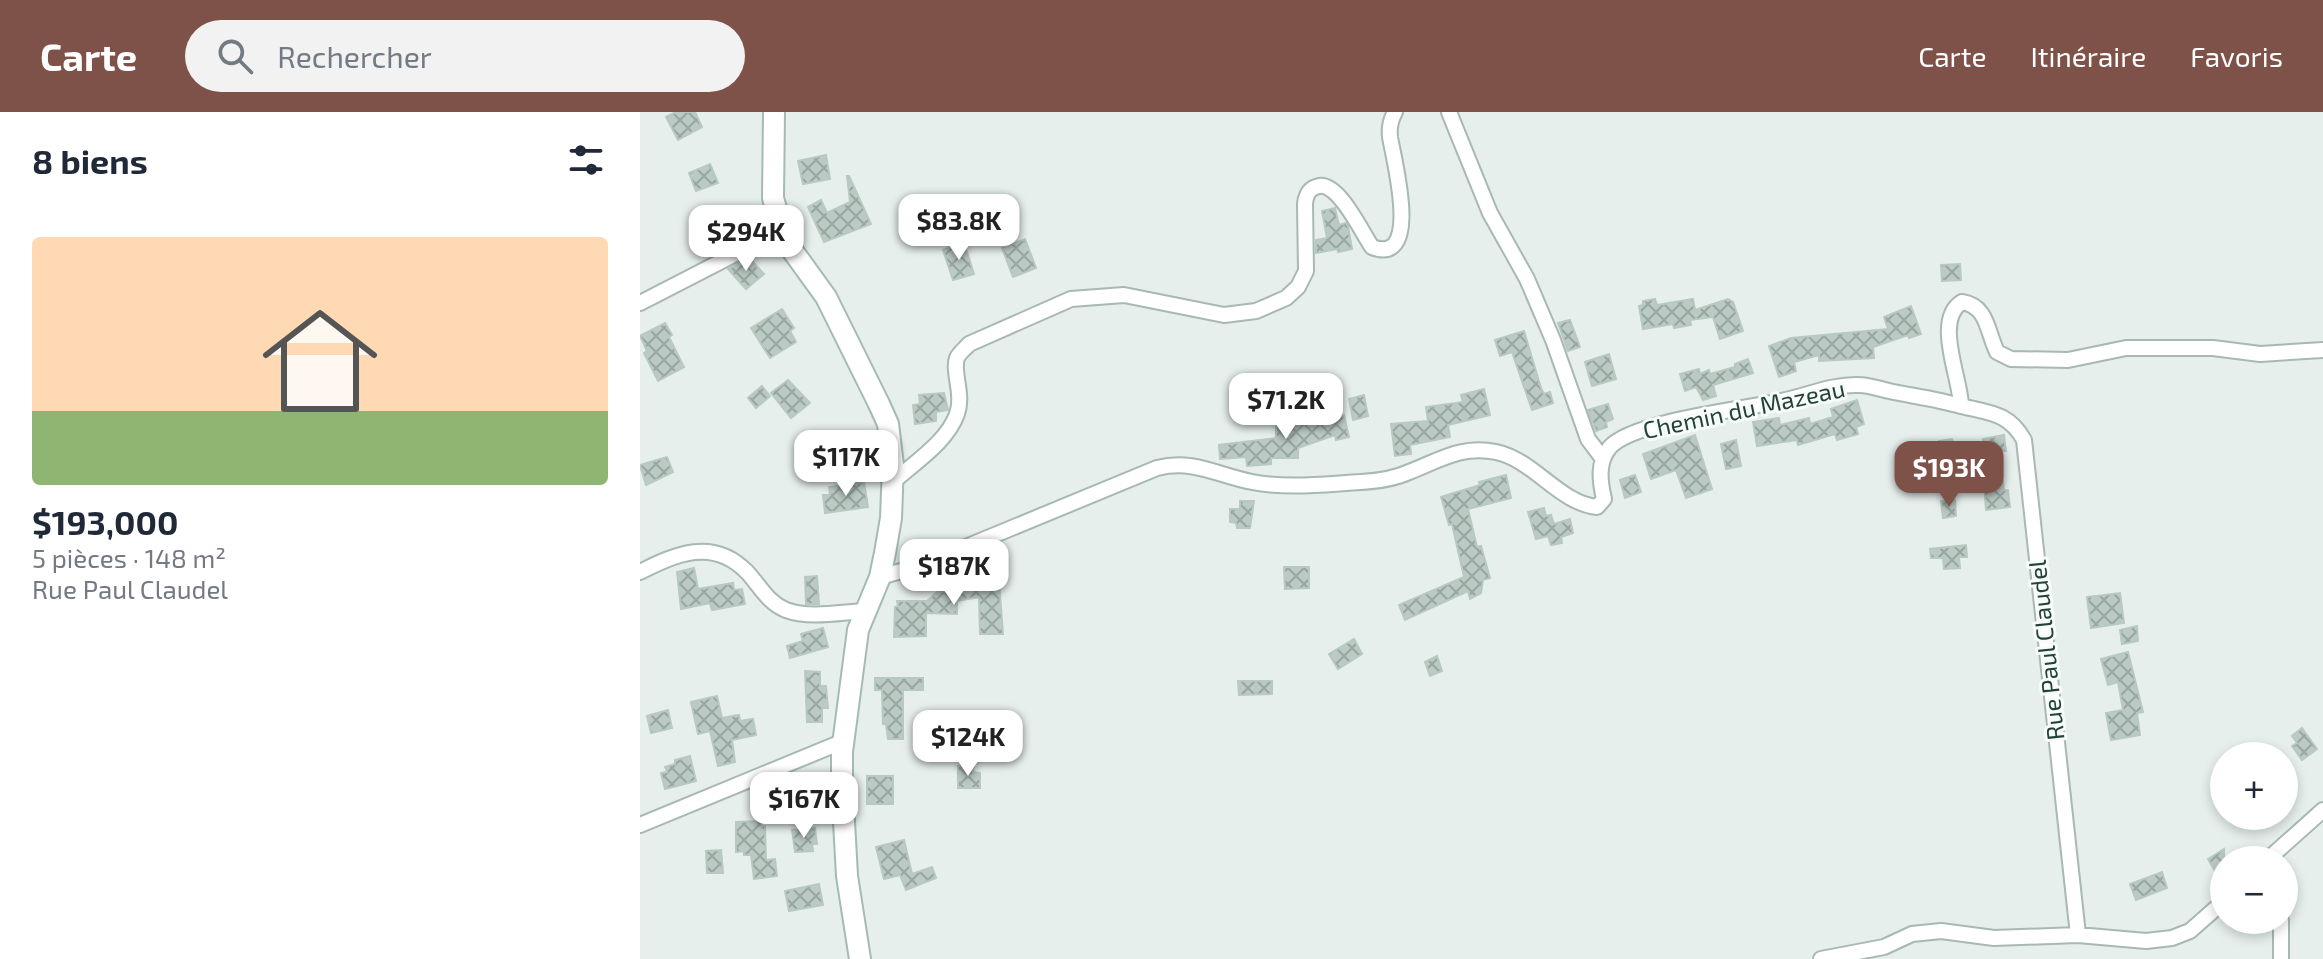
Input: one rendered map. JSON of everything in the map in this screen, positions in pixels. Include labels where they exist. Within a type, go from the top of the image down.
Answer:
[{"type":"main road","points":[[774,112],[773,198],[782,230],[792,250],[826,297],[888,424],[893,482],[891,518],[880,577],[858,630],[844,741],[842,785],[847,876],[860,959]]},
{"type":"street","points":[[893,482],[951,428],[961,391],[957,357],[969,344],[988,335],[1071,299],[1124,295],[1224,315],[1256,311],[1286,298],[1298,287],[1306,271],[1305,204],[1306,194],[1313,187],[1326,185],[1336,190],[1372,247],[1382,250],[1392,247],[1399,237],[1402,207],[1398,164],[1389,134],[1395,112]]},
{"type":"street","points":[[880,577],[922,565],[1172,464],[1198,466],[1251,482],[1282,486],[1376,481],[1411,472],[1458,451],[1494,451],[1510,455],[1566,493],[1597,507],[1604,499],[1599,479],[1603,459],[1588,439],[1553,340],[1527,279],[1490,213],[1449,112]]},
{"type":"street","points":[[640,303],[782,230]]},
{"type":"street","points":[[1961,406],[1961,391],[1948,334],[1953,309],[1962,302],[1973,304],[1983,312],[1997,352],[2011,359],[2068,360],[2099,352],[2153,348],[2213,348],[2260,354],[2323,350]]},
{"type":"street","name":"Chemin du Mazeau","points":[[1603,459],[1610,447],[1642,430],[1698,416],[1783,401],[1830,388],[1860,385],[1961,406]]},
{"type":"street","name":"Rue Paul Claudel","points":[[1961,406],[2004,417],[2016,426],[2024,440],[2078,935]]},
{"type":"street","points":[[640,572],[683,553],[715,553],[733,561],[760,591],[786,610],[803,613],[866,611]]},
{"type":"street","points":[[640,825],[844,741]]},
{"type":"street","points":[[2283,846],[2323,810]]},
{"type":"street","points":[[1821,959],[1884,947],[1912,934],[1941,931],[1994,938],[2078,935],[2146,941],[2172,938],[2190,931],[2210,913]]},
{"type":"street","points":[[2281,934],[2281,959]]},
{"type":"building","points":[[676,112],[695,112],[702,127],[678,140],[666,117]]},
{"type":"building","points":[[826,155],[830,179],[803,184],[798,161]]},
{"type":"building","points":[[710,164],[718,183],[696,191],[689,173]]},
{"type":"building","points":[[847,176],[871,224],[824,242],[808,207],[821,200],[827,213],[850,202]]},
{"type":"building","points":[[1335,208],[1339,225],[1346,223],[1348,226],[1352,249],[1316,253],[1316,240],[1327,238],[1322,211]]},
{"type":"building","points":[[720,220],[728,237],[707,247],[699,230]]},
{"type":"building","points":[[1025,239],[1036,268],[1013,277],[1002,248]]},
{"type":"building","points":[[964,243],[974,274],[953,280],[943,250]]},
{"type":"building","points":[[749,258],[764,274],[746,289],[728,269]]},
{"type":"building","points":[[1960,264],[1961,280],[1942,281],[1941,265]]},
{"type":"building","points":[[1655,299],[1657,305],[1693,299],[1695,310],[1728,299],[1733,302],[1743,331],[1720,339],[1713,317],[1690,320],[1691,325],[1674,328],[1673,324],[1643,329],[1639,306],[1643,305],[1643,301]]},
{"type":"building","points":[[1911,306],[1921,334],[1909,338],[1908,335],[1873,347],[1874,358],[1819,361],[1819,355],[1794,362],[1796,371],[1779,377],[1769,346],[1791,338],[1888,329],[1884,317]]},
{"type":"building","points":[[782,309],[794,328],[790,331],[796,342],[770,358],[751,328]]},
{"type":"building","points":[[1570,320],[1580,347],[1568,351],[1558,323]]},
{"type":"building","points":[[665,323],[684,367],[658,381],[644,353],[647,351],[640,336]]},
{"type":"building","points":[[1524,331],[1541,388],[1544,394],[1550,392],[1553,403],[1532,410],[1512,352],[1500,356],[1495,340]]},
{"type":"building","points":[[1609,354],[1616,379],[1592,386],[1585,362]]},
{"type":"building","points":[[1748,359],[1753,373],[1713,385],[1716,396],[1703,400],[1696,387],[1685,391],[1680,374],[1699,369],[1700,374],[1709,370],[1710,374],[1735,367],[1735,364]]},
{"type":"building","points":[[788,380],[810,403],[791,418],[771,393]]},
{"type":"building","points":[[762,386],[770,396],[756,408],[748,398]]},
{"type":"building","points":[[1484,389],[1490,415],[1448,425],[1450,437],[1410,445],[1411,454],[1395,456],[1391,424],[1428,421],[1426,407],[1463,402],[1461,395]]},
{"type":"building","points":[[944,393],[948,410],[936,412],[936,421],[915,424],[913,405],[920,404],[919,395]]},
{"type":"building","points":[[1364,395],[1368,416],[1353,420],[1349,399]]},
{"type":"building","points":[[1857,400],[1864,424],[1856,427],[1858,434],[1837,440],[1835,434],[1798,445],[1797,440],[1757,446],[1753,422],[1779,418],[1780,425],[1809,418],[1810,424],[1833,417],[1831,409]]},
{"type":"building","points":[[1608,404],[1613,419],[1606,422],[1607,427],[1596,431],[1588,410]]},
{"type":"building","points":[[1344,415],[1349,437],[1336,440],[1335,435],[1298,448],[1298,458],[1271,458],[1271,464],[1247,466],[1246,457],[1220,459],[1219,445],[1276,438],[1276,427],[1299,420],[1299,425],[1324,416],[1325,420]]},
{"type":"building","points":[[859,432],[872,433],[870,458],[858,457]]},
{"type":"building","points":[[1695,435],[1712,489],[1686,498],[1676,470],[1651,479],[1643,454]]},
{"type":"building","points":[[2004,435],[2006,451],[1998,452],[1999,458],[1980,461],[1981,467],[1948,469],[1948,462],[1927,465],[1925,449],[1940,447],[1939,441],[1952,439],[1953,442],[1960,442],[1961,449],[1984,446],[1983,439]]},
{"type":"building","points":[[1736,440],[1741,466],[1726,469],[1721,444]]},
{"type":"building","points":[[667,457],[673,472],[646,485],[640,465]]},
{"type":"building","points":[[1506,475],[1511,498],[1468,509],[1477,547],[1481,546],[1490,578],[1483,580],[1481,593],[1470,599],[1468,591],[1405,620],[1399,605],[1464,577],[1452,524],[1449,525],[1441,497]]},
{"type":"building","points":[[1635,475],[1641,492],[1625,498],[1620,480]]},
{"type":"building","points":[[2003,481],[2004,490],[2008,490],[2010,507],[1986,510],[1984,483]]},
{"type":"building","points":[[864,482],[868,507],[825,513],[823,495],[830,495],[829,487]]},
{"type":"building","points":[[1955,500],[1956,516],[1943,518],[1941,501]]},
{"type":"building","points":[[1240,501],[1254,501],[1250,528],[1237,528],[1236,523],[1230,522],[1230,509],[1240,509]]},
{"type":"building","points":[[1544,508],[1546,516],[1551,515],[1554,524],[1570,519],[1573,533],[1561,537],[1562,543],[1551,545],[1548,536],[1536,539],[1528,512]]},
{"type":"building","points":[[1966,545],[1967,557],[1959,557],[1960,568],[1944,569],[1943,558],[1931,558],[1930,549]]},
{"type":"building","points":[[1284,567],[1309,567],[1309,588],[1285,589]]},
{"type":"building","points":[[694,568],[698,589],[733,583],[734,590],[742,589],[745,604],[712,610],[710,603],[681,609],[677,572]]},
{"type":"building","points":[[998,568],[1003,634],[980,634],[979,597],[957,601],[957,614],[926,613],[926,636],[894,637],[897,601],[927,601],[937,592],[975,589],[973,572]]},
{"type":"building","points":[[817,576],[819,604],[806,604],[805,577]]},
{"type":"building","points":[[2120,593],[2124,623],[2091,628],[2087,597]]},
{"type":"building","points":[[2137,626],[2138,641],[2122,644],[2120,630]]},
{"type":"building","points":[[823,628],[828,647],[790,658],[787,646],[803,641],[801,634]]},
{"type":"building","points":[[1354,639],[1362,654],[1338,669],[1329,654]]},
{"type":"building","points":[[2128,652],[2143,712],[2137,713],[2140,735],[2111,740],[2106,713],[2123,710],[2118,682],[2108,685],[2101,659]]},
{"type":"building","points":[[1437,656],[1442,671],[1430,676],[1425,662]]},
{"type":"building","points":[[805,671],[820,672],[820,686],[826,686],[828,708],[822,708],[822,722],[807,722]]},
{"type":"building","points":[[875,678],[923,678],[923,690],[903,690],[903,739],[888,739],[886,724],[883,724],[882,690],[875,690]]},
{"type":"building","points":[[1238,681],[1272,681],[1272,694],[1239,695]]},
{"type":"building","points":[[717,696],[722,718],[739,715],[740,721],[753,719],[756,735],[732,740],[735,762],[718,766],[710,731],[698,734],[691,702]]},
{"type":"building","points":[[668,710],[672,728],[651,733],[647,716]]},
{"type":"building","points":[[2302,728],[2317,749],[2302,760],[2298,754],[2298,742],[2292,736]]},
{"type":"building","points":[[690,756],[696,781],[665,789],[661,773],[667,772],[665,767]]},
{"type":"building","points":[[958,766],[974,766],[973,772],[980,773],[980,788],[958,788]]},
{"type":"building","points":[[867,776],[893,776],[893,804],[867,804]]},
{"type":"building","points":[[819,783],[820,804],[785,805],[786,784]]},
{"type":"building","points":[[761,821],[765,826],[766,860],[775,859],[777,876],[754,879],[751,855],[744,855],[744,851],[736,852],[736,822]]},
{"type":"building","points":[[815,828],[817,844],[812,844],[813,851],[795,852],[792,830]]},
{"type":"building","points":[[904,840],[912,874],[932,867],[936,878],[906,890],[900,875],[884,879],[876,847]]},
{"type":"building","points":[[721,850],[723,873],[707,873],[706,851]]},
{"type":"building","points":[[2162,872],[2167,888],[2136,900],[2130,884]]},
{"type":"building","points":[[819,884],[823,905],[789,911],[785,891]]}]
